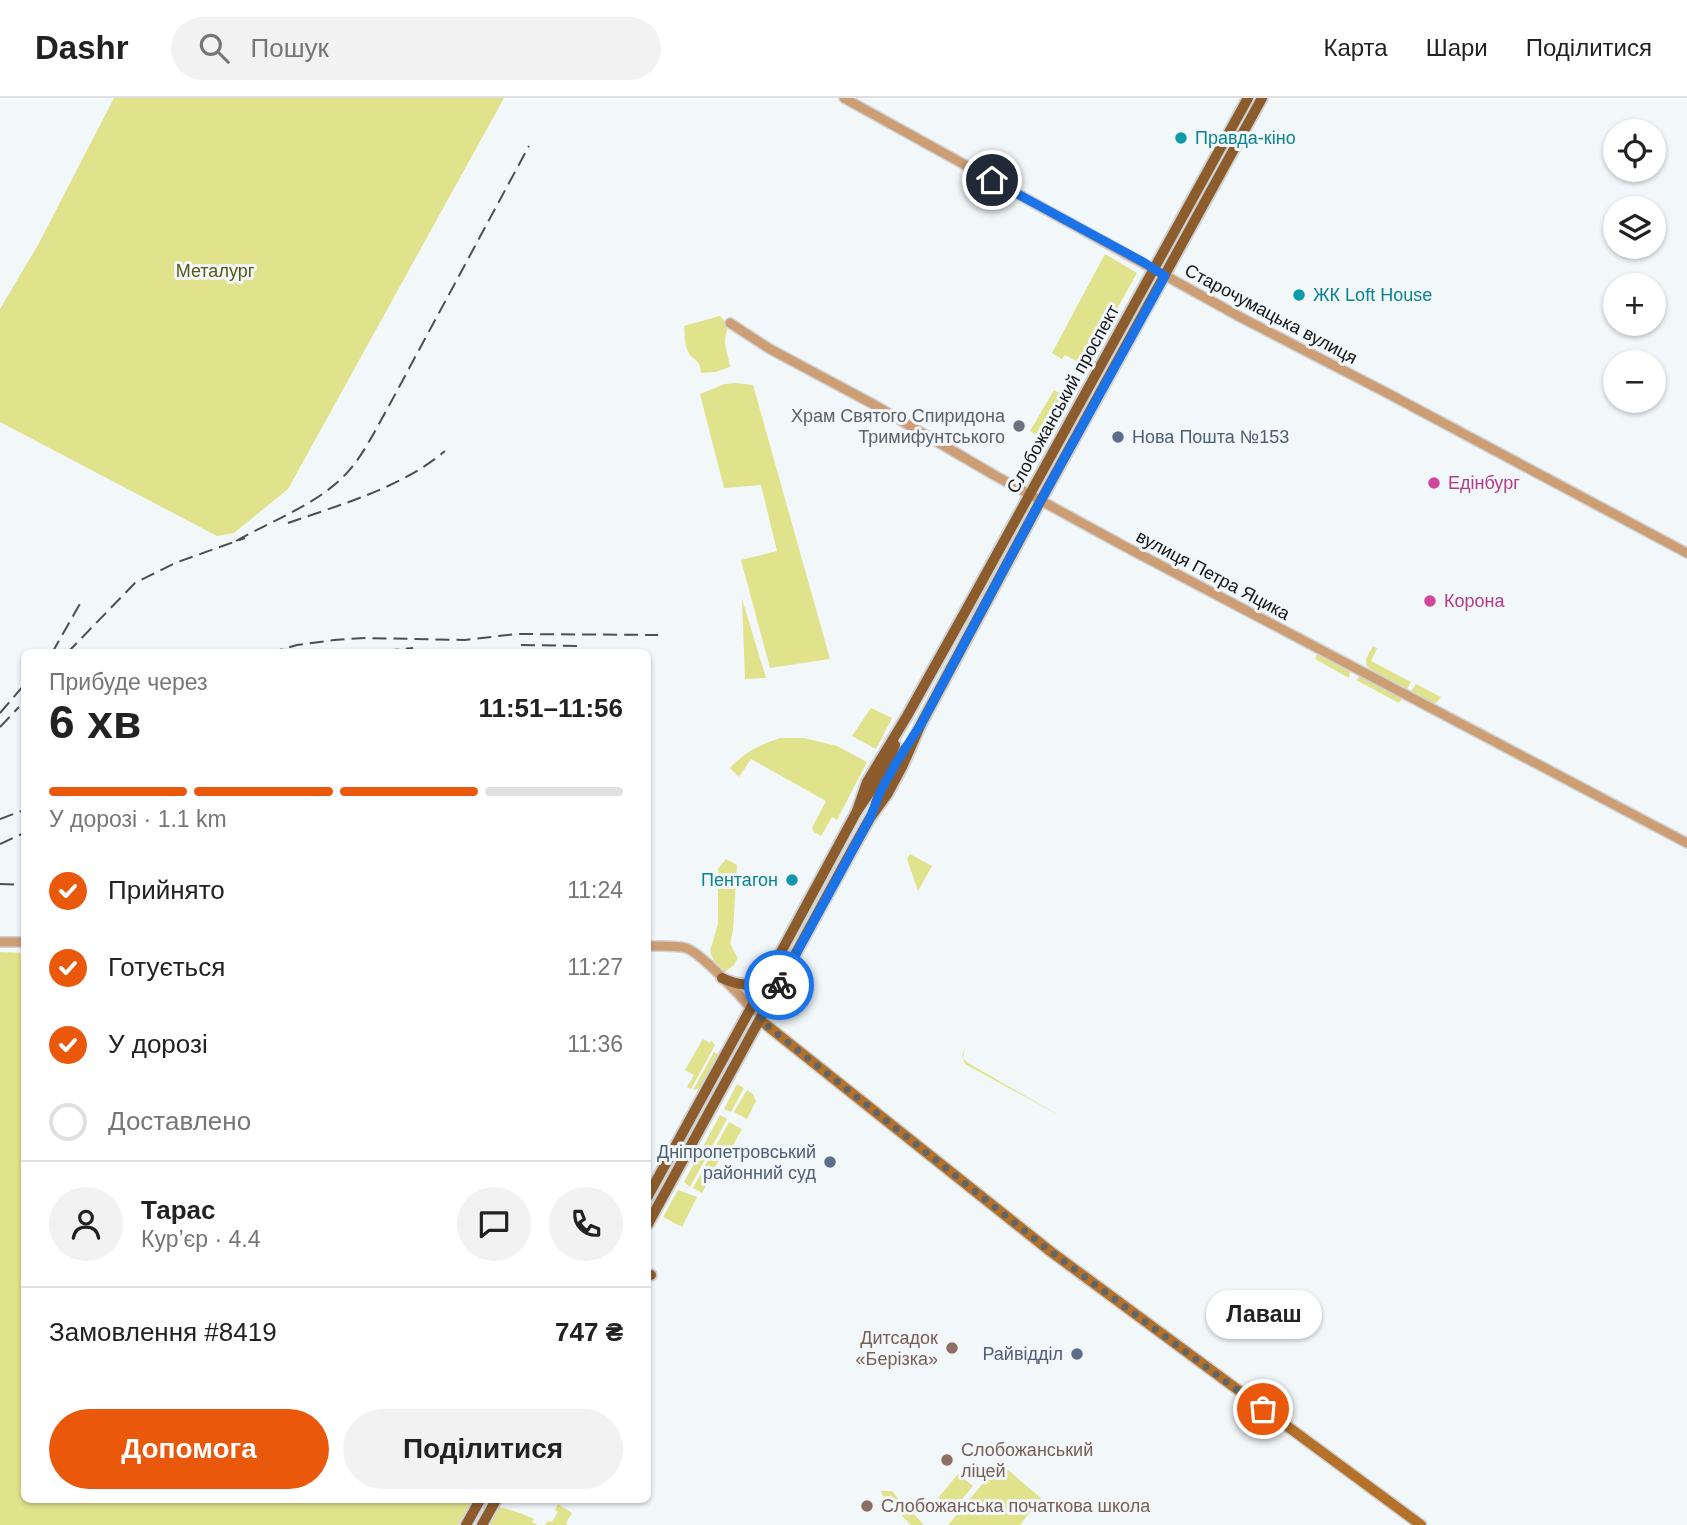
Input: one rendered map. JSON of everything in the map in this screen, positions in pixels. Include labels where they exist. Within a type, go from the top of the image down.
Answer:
[{"type":"main road","name":"Слобожанський проспект","points":[[651,1191],[857,811],[889,760],[907,716],[1248,98]]},
{"type":"main road","name":"Слобожанський проспект","points":[[651,1219],[870,818],[881,790],[921,724],[1262,98]]},
{"type":"main road","points":[[722,978],[742,985],[765,980]]},
{"type":"main road","points":[[760,1020],[1050,1251],[1421,1525]]},
{"type":"main road","points":[[466,1525],[478,1503]]},
{"type":"main road","points":[[482,1525],[494,1503]]},
{"type":"street","name":"Старочумацька вулиця","points":[[844,98],[1165,276],[1687,553]]},
{"type":"street","name":"вулиця Петра Яцика","points":[[730,323],[770,349],[871,403],[1030,495],[1687,843]]},
{"type":"street","points":[[0,942],[21,942]]},
{"type":"street","points":[[651,946],[691,950],[722,978],[760,1020]]},
{"type":"green space","name":"Металург","points":[[114,98],[504,98],[288,489],[234,533],[217,536],[0,422],[0,309],[38,245]]},
{"type":"green space","points":[[1105,254],[1137,273],[1085,366],[1065,355],[1062,359],[1052,353]]},
{"type":"green space","points":[[720,316],[727,327],[725,343],[730,367],[701,373],[699,364],[687,349],[684,326]]},
{"type":"green space","points":[[735,383],[753,385],[830,659],[770,668],[741,560],[777,551],[761,485],[724,488],[700,394]]},
{"type":"green space","points":[[1054,390],[1070,399],[1046,441],[1030,431]]},
{"type":"green space","points":[[742,599],[766,678],[745,679]]},
{"type":"green space","points":[[1373,646],[1377,648],[1371,661],[1411,682],[1407,689],[1366,665]]},
{"type":"green space","points":[[1318,653],[1347,669],[1350,672],[1349,678],[1315,659]]},
{"type":"green space","points":[[1364,677],[1402,698],[1399,703],[1356,680]]},
{"type":"green space","points":[[1416,684],[1441,697],[1433,703],[1411,691]]},
{"type":"green space","points":[[871,708],[892,718],[876,749],[852,736]]},
{"type":"green space","points":[[780,738],[804,738],[837,746],[867,762],[837,820],[832,817],[821,836],[812,828],[826,801],[751,759],[739,777],[730,768],[741,757]]},
{"type":"green space","points":[[910,854],[932,866],[918,891],[907,859]]},
{"type":"green space","points":[[726,859],[737,865],[730,944],[738,958],[725,972],[714,961],[710,951],[718,924],[718,869]]},
{"type":"green space","points":[[0,952],[21,953],[21,1503],[470,1503],[458,1525],[0,1525]]},
{"type":"green space","points":[[703,1039],[710,1043],[711,1040],[715,1045],[691,1089],[687,1087],[694,1075],[685,1070]]},
{"type":"green space","points":[[965,1047],[963,1058],[968,1063],[1064,1118],[965,1064],[962,1056]]},
{"type":"green space","points":[[714,1052],[718,1054],[700,1088],[693,1090]]},
{"type":"green space","points":[[737,1084],[744,1088],[731,1112],[724,1109]]},
{"type":"green space","points":[[747,1090],[753,1094],[756,1101],[747,1119],[734,1112]]},
{"type":"green space","points":[[720,1115],[727,1119],[690,1187],[684,1182]]},
{"type":"green space","points":[[729,1122],[742,1129],[732,1147],[726,1150],[720,1148],[720,1158],[702,1193],[693,1188]]},
{"type":"green space","points":[[678,1190],[697,1197],[682,1227],[663,1217]]},
{"type":"green space","points":[[1000,1463],[1041,1498],[1020,1525],[948,1525]]},
{"type":"green space","points":[[958,1474],[973,1486],[953,1510],[938,1498]]},
{"type":"green space","points":[[881,1491],[892,1491],[901,1502],[894,1509],[884,1499]]},
{"type":"green space","points":[[558,1504],[572,1513],[566,1523],[568,1525],[545,1525],[548,1521],[552,1522],[558,1512],[555,1510]]},
{"type":"green space","points":[[904,1504],[924,1525],[911,1525],[898,1512]]},
{"type":"green space","points":[[500,1507],[534,1519],[532,1522],[538,1525],[490,1525]]},
{"type":"railway","points":[[236,541],[317,498],[341,479],[358,459],[529,146]]},
{"type":"railway","points":[[288,523],[390,485],[428,464],[445,451]]},
{"type":"railway","points":[[71,649],[135,583],[175,563],[245,538]]},
{"type":"railway","points":[[54,649],[81,602]]},
{"type":"railway","points":[[283,649],[334,640],[365,638],[465,640],[516,634],[658,635]]},
{"type":"railway","points":[[521,645],[580,646]]},
{"type":"railway","points":[[403,649],[413,648]]},
{"type":"railway","points":[[0,713],[21,688]]},
{"type":"railway","points":[[0,727],[19,707]]},
{"type":"railway","points":[[0,819],[21,811]]},
{"type":"railway","points":[[0,844],[21,834]]},
{"type":"railway","points":[[0,884],[21,885]]},
{"type":"way so far","points":[[779,985],[760,1020],[1050,1251],[1263,1409]]},
{"type":"place","name":"Правда-кіно","points":[[1181,138]]},
{"type":"place","name":"ЖК Loft House","points":[[1299,295]]},
{"type":"place","name":"Храм Святого Спиридона Тримифунтського","points":[[1019,426]]},
{"type":"place","name":"Нова Пошта №153","points":[[1118,437]]},
{"type":"place","name":"Едінбург","points":[[1434,483]]},
{"type":"place","name":"Корона","points":[[1430,601]]},
{"type":"place","name":"Пентагон","points":[[792,880]]},
{"type":"place","name":"Дніпропетровський районний суд","points":[[830,1162]]},
{"type":"place","name":"Дитсадок «Берізка»","points":[[952,1348]]},
{"type":"place","name":"Райвідділ","points":[[1077,1354]]},
{"type":"place","name":"Лаваш","points":[[1263,1409]]},
{"type":"place","name":"Слобожанський ліцей","points":[[947,1460]]},
{"type":"place","name":"Cлобожанська початкова школа","points":[[867,1506]]},
{"type":"route","points":[[779,985],[870,818],[881,790],[921,724],[1165,276],[992,180]]}]
